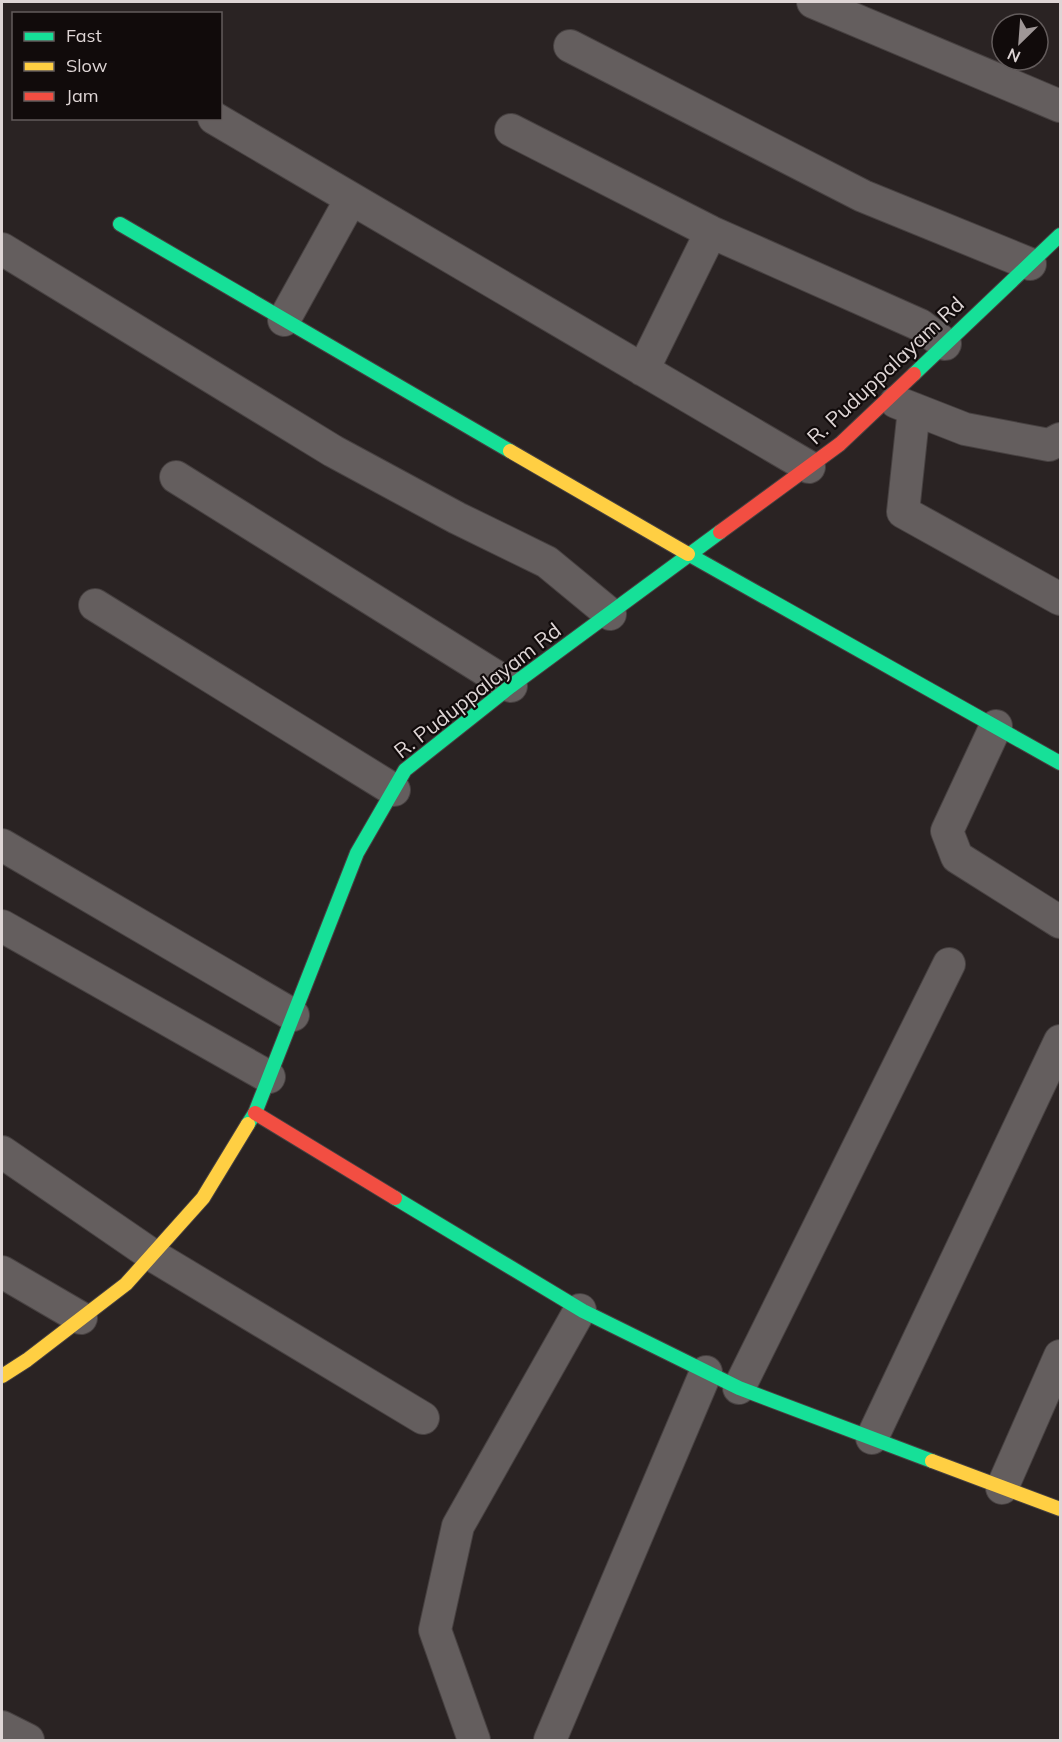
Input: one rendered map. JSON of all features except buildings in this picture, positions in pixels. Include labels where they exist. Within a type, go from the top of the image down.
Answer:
[{"type":"street","points":[[813,2],[1060,106]]},
{"type":"street","points":[[570,46],[863,196],[1051,248]]},
{"type":"street","points":[[217,120],[808,467]]},
{"type":"street","points":[[511,130],[711,232],[920,325],[945,344]]},
{"type":"street","points":[[284,320],[351,199]]},
{"type":"street","points":[[120,224],[690,555],[1060,763]]},
{"type":"street","points":[[643,370],[711,232]]},
{"type":"street","name":"R. Puduppalayam Rd","points":[[2,1376],[27,1360],[126,1284],[203,1198],[255,1113],[357,853],[405,770],[511,686],[808,467],[901,404],[945,344],[1051,248]]},
{"type":"street","points":[[2,249],[333,452],[457,518],[547,562],[610,614]]},
{"type":"street","points":[[1060,439],[1049,445],[965,429],[901,404],[903,512],[1060,599]]},
{"type":"street","points":[[176,477],[511,686]]},
{"type":"street","points":[[95,605],[394,790]]},
{"type":"street","points":[[996,726],[947,831],[957,857],[1060,922]]},
{"type":"street","points":[[2,845],[293,1015]]},
{"type":"street","points":[[2,926],[269,1077]]},
{"type":"street","points":[[739,1388],[949,964]]},
{"type":"street","points":[[872,1438],[1060,1041]]},
{"type":"street","points":[[255,1113],[580,1310],[706,1372],[739,1388],[1060,1509]]},
{"type":"street","points":[[2,1152],[152,1255],[423,1418]]},
{"type":"street","points":[[2,1272],[81,1318]]},
{"type":"street","points":[[474,1740],[435,1630],[458,1526],[580,1310]]},
{"type":"street","points":[[1002,1488],[1060,1356]]},
{"type":"street","points":[[550,1740],[706,1372]]},
{"type":"street","points":[[2,1727],[28,1740]]},
{"type":"traffic: fast","points":[[120,224],[510,451]]},
{"type":"traffic: fast","points":[[914,374],[1060,235]]},
{"type":"traffic: fast","points":[[248,1124],[255,1113],[357,853],[405,770],[511,686],[720,532]]},
{"type":"traffic: fast","points":[[688,554],[1060,763]]},
{"type":"traffic: fast","points":[[395,1198],[583,1311],[739,1388],[932,1461]]},
{"type":"traffic: slow","points":[[510,451],[688,554]]},
{"type":"traffic: slow","points":[[2,1376],[27,1360],[126,1284],[203,1198],[248,1124]]},
{"type":"traffic: slow","points":[[932,1461],[1060,1509]]},
{"type":"traffic: jam","points":[[720,532],[840,444],[914,374]]},
{"type":"traffic: jam","points":[[255,1113],[395,1198]]}]
